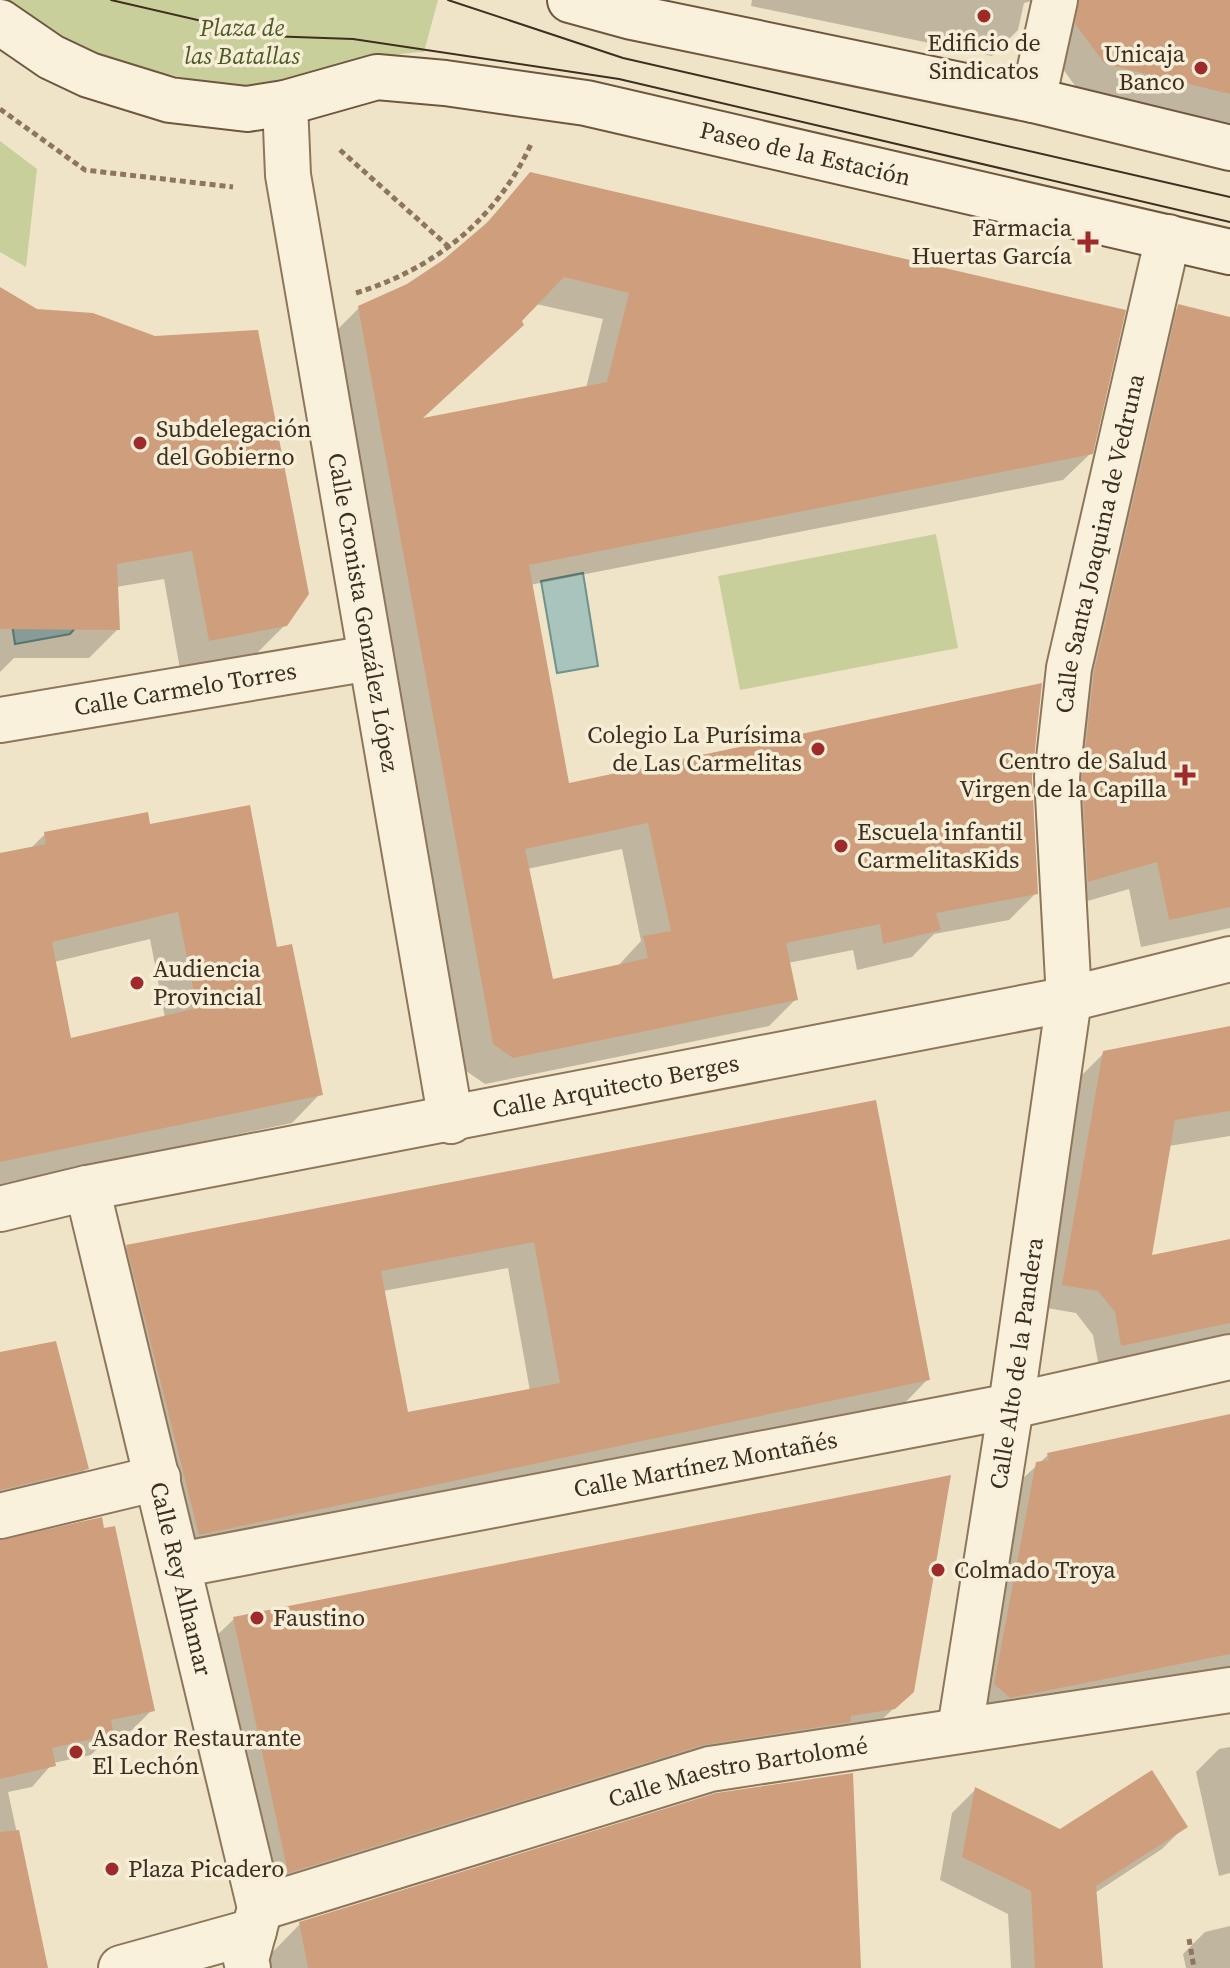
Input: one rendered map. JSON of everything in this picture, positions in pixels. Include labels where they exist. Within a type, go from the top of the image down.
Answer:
[{"type":"street","points":[[570,0],[632,17],[1033,100],[1230,148]]},
{"type":"street","points":[[1033,100],[1055,0]]},
{"type":"street","points":[[3,35],[89,75],[170,100],[247,109],[285,103]]},
{"type":"street","name":"Paseo de la Estación","points":[[285,103],[377,77],[586,103],[1230,252]]},
{"type":"street","name":"Calle Cronista González López","points":[[285,103],[288,175],[451,1121]]},
{"type":"street","name":"Calle Santa Joaquina de Vedruna","points":[[1069,999],[1057,777],[1069,668],[1168,237]]},
{"type":"street","name":"Calle Carmelo Torres","points":[[0,720],[370,658]]},
{"type":"street","name":"Calle Arquitecto Berges","points":[[0,1209],[87,1188],[451,1121],[1069,999],[1230,959]]},
{"type":"street","name":"Calle Alto de la Pandera","points":[[960,1729],[1011,1406],[1069,999]]},
{"type":"street","name":"Calle Rey Alhamar","points":[[87,1188],[179,1565],[254,1936]]},
{"type":"street","name":"Calle Martínez Montañés","points":[[179,1565],[1011,1406],[1230,1357]]},
{"type":"street","points":[[0,1516],[158,1478]]},
{"type":"street","name":"Calle Maestro Bartolomé","points":[[121,1968],[254,1936],[710,1769],[1230,1690]]},
{"type":"path","points":[[0,109],[85,170],[233,187]]},
{"type":"path","points":[[347,296],[400,278],[449,247],[505,191],[535,136]]},
{"type":"path","points":[[340,150],[449,247]]},
{"type":"path","points":[[1189,1939],[1194,1968]]},
{"type":"green space","name":"Plaza de las Batallas","points":[[10,0],[438,0],[424,52],[387,56],[280,83],[256,85],[174,76],[118,60],[54,33]]},
{"type":"green space","points":[[0,141],[37,169],[26,267],[0,252]]},
{"type":"green space","points":[[936,534],[958,648],[740,690],[718,576]]},
{"type":"water","points":[[583,573],[598,666],[557,673],[541,581]]},
{"type":"water","points":[[10,611],[81,621],[70,634],[15,644]]},
{"type":"building","points":[[1079,0],[1230,0],[1230,94],[1105,64],[1075,24]]},
{"type":"building","points":[[530,172],[1126,310],[1093,454],[529,565],[569,783],[1042,683],[1032,778],[1038,894],[936,913],[941,930],[883,944],[880,924],[786,943],[798,1000],[513,1058],[493,1044],[358,306],[407,284],[443,260],[489,221]],"holes":[[[564,277],[629,293],[607,382],[423,418],[524,325],[522,321]],[[648,823],[671,931],[643,936],[648,958],[553,979],[525,849]]]},
{"type":"building","name":"Subdelegación del Gobierno","points":[[0,287],[37,309],[93,313],[155,336],[258,330],[309,594],[287,626],[209,641],[192,551],[117,564],[120,630],[0,629]]},
{"type":"building","points":[[1178,304],[1230,317],[1230,907],[1169,920],[1157,862],[1088,882],[1082,778],[1094,672]]},
{"type":"building","points":[[250,805],[277,947],[292,944],[323,1095],[0,1162],[0,853],[46,844],[44,832],[148,812],[150,824]],"holes":[[[178,912],[197,1008],[71,1038],[52,942]]]},
{"type":"building","points":[[1230,1026],[1230,1111],[1175,1120],[1152,1255],[1230,1239],[1230,1323],[1121,1346],[1115,1312],[1098,1291],[1062,1285],[1103,1051]]},
{"type":"building","points":[[876,1100],[930,1380],[199,1535],[126,1245]],"holes":[[[534,1242],[560,1383],[408,1412],[381,1271]]]},
{"type":"building","points":[[56,1341],[89,1469],[0,1490],[0,1352]]},
{"type":"building","points":[[1230,1414],[1230,1654],[1010,1698],[994,1684],[1036,1462],[1049,1460],[1047,1453]]},
{"type":"building","points":[[951,1475],[914,1692],[895,1709],[851,1716],[851,1722],[703,1745],[288,1873],[233,1617]]},
{"type":"building","points":[[102,1517],[104,1528],[115,1526],[155,1711],[111,1720],[114,1734],[52,1748],[56,1766],[0,1779],[0,1540]]},
{"type":"building","points":[[1152,1770],[1188,1827],[1096,1886],[1103,1968],[1035,1968],[1031,1891],[962,1857],[975,1787],[1060,1829]]},
{"type":"building","points":[[853,1773],[861,1968],[308,1968],[299,1922],[716,1793]]},
{"type":"building","points":[[19,1830],[48,1968],[0,1968],[0,1832]]},
{"type":"tram line","points":[[111,0],[267,36],[353,39],[619,79],[1230,222]]},
{"type":"tram line","points":[[448,0],[623,58],[1230,197]]},
{"type":"place","name":"Edificio de Sindicatos","points":[[984,16]]},
{"type":"place","name":"Unicaja Banco","points":[[1201,68]]},
{"type":"place","name":"Farmacia Huertas García","points":[[1088,242]]},
{"type":"place","name":"Subdelegación del Gobierno","points":[[140,443]]},
{"type":"place","name":"Colegio La Purísima de Las Carmelitas","points":[[818,749]]},
{"type":"place","name":"Centro de Salud Virgen de la Capilla","points":[[1185,775]]},
{"type":"place","name":"Escuela infantil CarmelitasKids","points":[[841,846]]},
{"type":"place","name":"Audiencia Provincial","points":[[137,983]]},
{"type":"place","name":"Colmado Troya","points":[[938,1570]]},
{"type":"place","name":"Faustino","points":[[257,1618]]},
{"type":"place","name":"Asador Restaurante El Lechón","points":[[76,1752]]},
{"type":"place","name":"Plaza Picadero","points":[[112,1869]]}]
